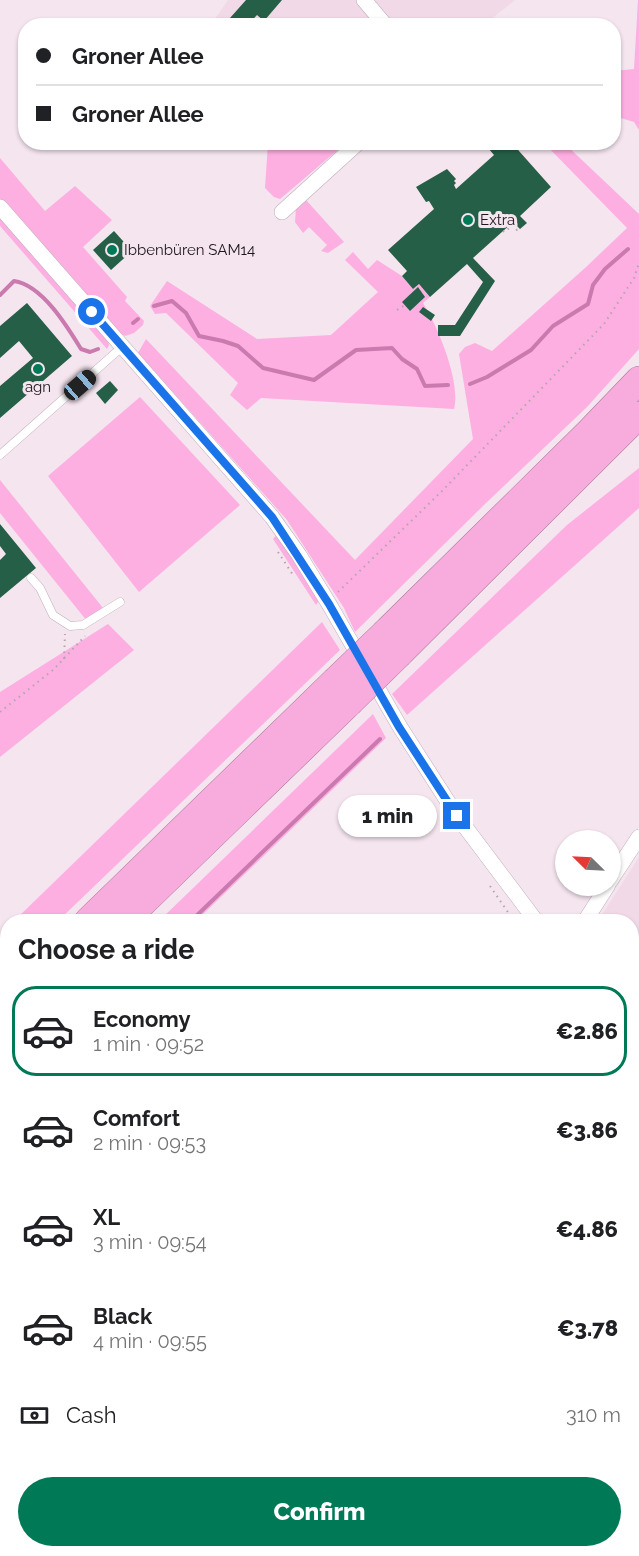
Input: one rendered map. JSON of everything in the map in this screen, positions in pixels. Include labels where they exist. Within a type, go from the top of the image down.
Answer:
[{"type":"highway","points":[[392,643],[639,380]]},
{"type":"highway","points":[[131,914],[342,692],[392,643],[609,447],[639,415]]},
{"type":"highway","points":[[96,914],[342,692]]},
{"type":"street","points":[[364,0],[379,18]]},
{"type":"street","points":[[282,212],[350,150]]},
{"type":"street","points":[[0,207],[255,497],[299,555],[399,727],[457,816],[531,914]]},
{"type":"street","points":[[621,865],[639,837]]},
{"type":"street","points":[[589,914],[601,896]]},
{"type":"lane","points":[[0,455],[123,347]]},
{"type":"lane","points":[[30,578],[40,588],[53,615],[70,626],[83,625],[120,602]]},
{"type":"path","points":[[503,231],[505,232],[512,225],[516,230],[520,229]]},
{"type":"path","points":[[329,604],[343,586],[441,492],[604,324],[634,278],[639,263]]},
{"type":"path","points":[[397,310],[405,305]]},
{"type":"path","points":[[0,712],[53,670],[84,637],[96,618]]},
{"type":"path","points":[[64,658],[65,624]]},
{"type":"shaded area","points":[[228,0],[515,0],[493,18],[216,18]]},
{"type":"shaded area","points":[[639,0],[639,130],[634,122],[621,118],[621,70],[634,69]]},
{"type":"shaded area","points":[[267,150],[338,150],[280,199],[274,197],[265,188]]},
{"type":"shaded area","points":[[551,150],[571,150],[639,214],[639,349],[587,407],[355,632],[344,608],[287,520],[138,353],[146,339],[355,560],[473,439],[459,354],[465,347],[475,343],[492,351],[627,228]]},
{"type":"shaded area","points":[[0,158],[45,211],[75,186],[112,220],[83,247],[127,297],[125,301],[144,321],[134,333],[125,336],[119,333],[0,200]]},
{"type":"shaded area","points":[[306,200],[344,242],[328,253],[321,251],[327,245],[309,227],[303,233],[295,222],[296,208]]},
{"type":"shaded area","points":[[0,215],[107,337],[109,345],[107,349],[0,226]]},
{"type":"shaded area","points":[[353,252],[368,269],[377,260],[402,276],[413,289],[419,284],[430,297],[423,303],[447,355],[454,384],[454,409],[261,398],[247,410],[230,395],[238,383],[166,313],[155,314],[150,306],[167,281],[257,339],[331,335],[378,292],[345,260]]},
{"type":"shaded area","points":[[140,397],[240,505],[139,592],[48,476]]},
{"type":"shaded area","points":[[639,468],[639,508],[407,715],[392,694],[567,525]]},
{"type":"shaded area","points":[[0,480],[103,608],[87,621],[0,513]]},
{"type":"shaded area","points":[[278,533],[320,599],[316,605],[273,539]]},
{"type":"shaded area","points":[[322,622],[340,650],[65,914],[21,914]]},
{"type":"shaded area","points":[[108,624],[134,650],[0,757],[0,692]]},
{"type":"shaded area","points":[[373,714],[386,738],[203,914],[166,914]]},
{"type":"shaded area","points":[[639,857],[639,914],[602,914],[614,896],[621,896],[621,885]]},
{"type":"building","points":[[246,0],[282,0],[267,18],[260,18],[257,15],[254,18],[230,18]]},
{"type":"building","name":"Extra","points":[[490,150],[518,150],[551,187],[520,216],[527,223],[520,229],[513,222],[473,258],[495,281],[460,336],[438,336],[438,325],[455,325],[483,282],[467,264],[430,297],[419,284],[413,289],[402,276],[407,271],[388,250],[434,209],[416,187],[447,169],[456,179],[454,185],[456,189],[494,155]]},
{"type":"building","name":"Ibbenbüren SAM14","points":[[114,231],[132,251],[111,270],[93,250]]},
{"type":"building","points":[[418,287],[425,297],[410,311],[402,302]]},
{"type":"building","name":"agn","points":[[27,303],[72,356],[43,381],[44,383],[0,418],[0,386],[33,358],[19,341],[0,358],[0,326]]},
{"type":"building","points":[[423,307],[435,315],[431,321],[419,312]]},
{"type":"building","points":[[110,381],[118,390],[105,404],[96,393]]},
{"type":"building","points":[[0,524],[36,568],[0,598],[0,560],[6,554],[0,546]]},
{"type":"waterway","points":[[470,384],[487,377],[531,350],[553,326],[588,304],[593,285],[605,269],[628,249]]},
{"type":"waterway","points":[[0,295],[14,281],[24,284],[44,298],[53,308],[81,349],[90,352],[98,349]]},
{"type":"waterway","points":[[154,306],[172,301],[186,313],[199,336],[238,346],[263,368],[314,380],[356,350],[392,348],[402,359],[417,369],[425,386],[448,385]]},
{"type":"waterway","points":[[133,323],[138,319]]},
{"type":"waterway","points":[[198,914],[380,739]]},
{"type":"place","name":"Extra","points":[[468,220]]},
{"type":"place","name":"Ibbenbüren SAM14","points":[[112,250]]},
{"type":"place","name":"agn","points":[[38,369]]},
{"type":"route","points":[[92,312],[272,517],[299,555],[399,727],[457,816]]}]
